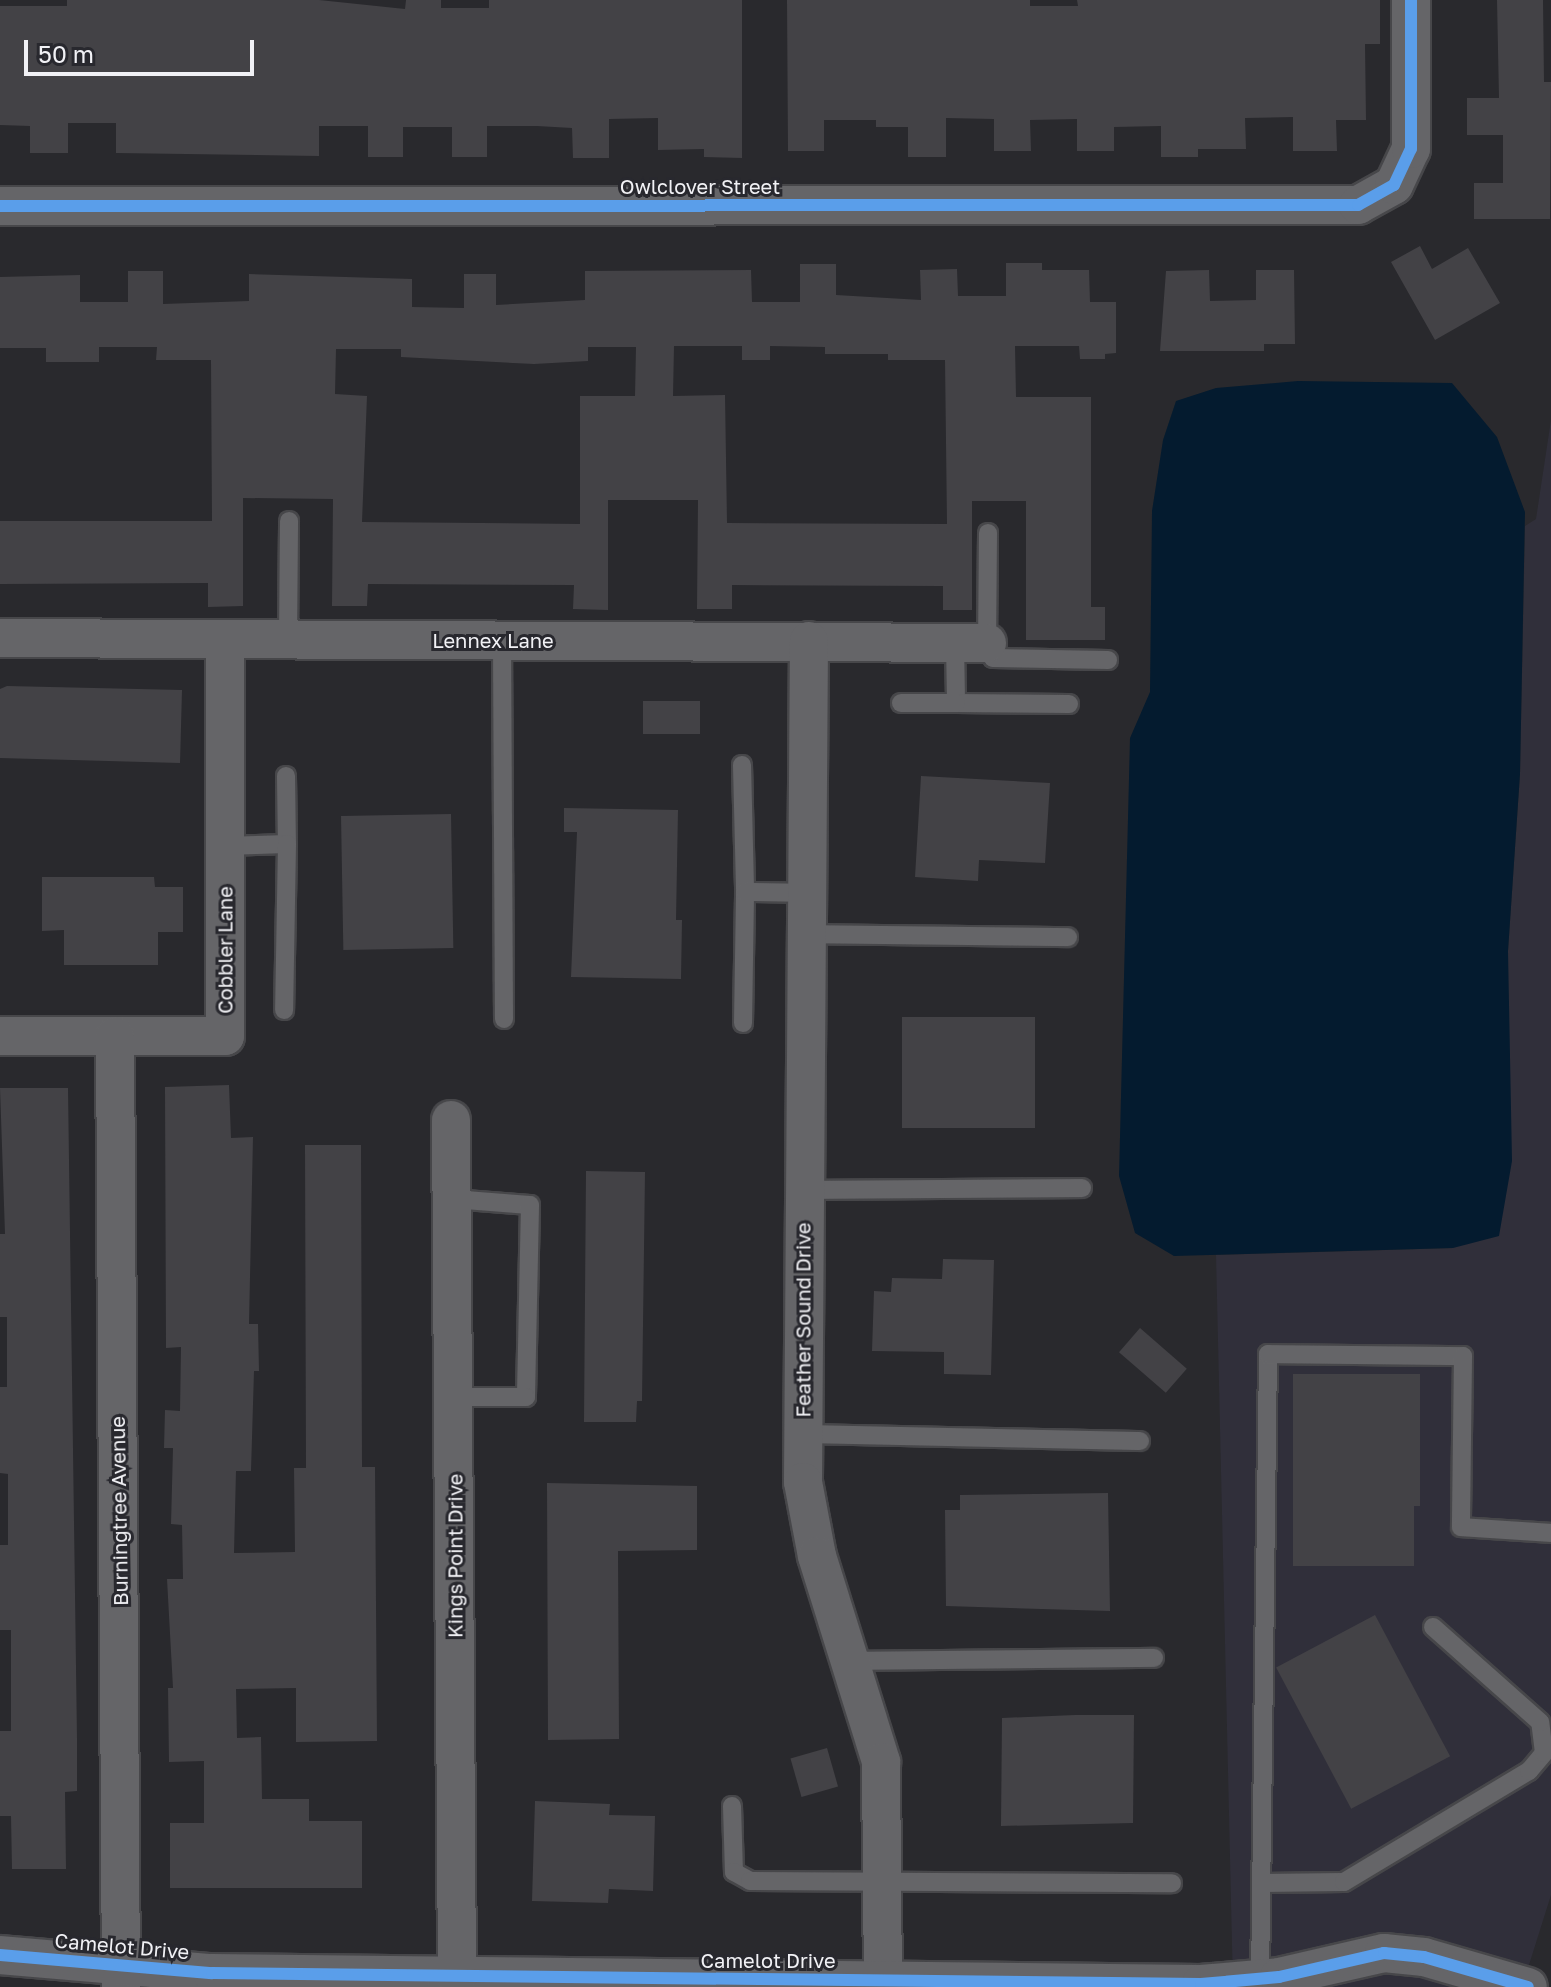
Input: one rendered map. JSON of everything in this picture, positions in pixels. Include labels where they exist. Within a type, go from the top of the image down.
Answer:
[{"type":"street","name":"Owlclover Street","points":[[0,206],[1358,205],[1394,185],[1411,149],[1411,0]]},
{"type":"street","name":"Lennex Lane","points":[[0,638],[971,643]]},
{"type":"street","name":"Cobbler Lane","points":[[0,1036],[225,1036],[225,640]]},
{"type":"street","name":"Feather Sound Drive","points":[[809,641],[803,1434],[807,1521],[881,1762],[883,1984]]},
{"type":"street","name":"Burningtree Avenue","points":[[115,1036],[122,1977]]},
{"type":"street","name":"Kings Point Drive","points":[[451,1120],[455,1397],[452,1982]]},
{"type":"street","name":"Camelot Drive","points":[[0,1955],[122,1977],[883,1984],[1259,1983],[1384,1953],[1424,1957],[1528,1987]]},
{"type":"lane","points":[[288,640],[289,521]]},
{"type":"lane","points":[[956,703],[971,643],[988,533]]},
{"type":"lane","points":[[502,640],[504,1019]]},
{"type":"lane","points":[[971,643],[993,658],[1108,660]]},
{"type":"lane","points":[[901,703],[1069,704]]},
{"type":"lane","points":[[742,765],[745,892],[743,1023]]},
{"type":"lane","points":[[284,1010],[286,776]]},
{"type":"lane","points":[[225,846],[287,844]]},
{"type":"lane","points":[[745,892],[806,893]]},
{"type":"lane","points":[[805,934],[1068,937]]},
{"type":"lane","points":[[804,1190],[1082,1188]]},
{"type":"lane","points":[[452,1199],[530,1205],[526,1397],[455,1397]]},
{"type":"lane","points":[[1259,1983],[1268,1354],[1463,1356],[1461,1527],[1551,1533]]},
{"type":"lane","points":[[803,1434],[1140,1441]]},
{"type":"lane","points":[[1262,1883],[1344,1882],[1529,1771],[1544,1753],[1540,1722],[1433,1627]]},
{"type":"lane","points":[[851,1661],[1154,1658]]},
{"type":"lane","points":[[732,1806],[734,1872],[750,1881],[1172,1883]]},
{"type":"shaded area","points":[[1551,420],[1551,1895],[1522,1987],[1233,1987],[1216,1255],[1453,1248],[1508,951],[1520,774],[1525,526],[1536,519]]},
{"type":"water","points":[[1298,381],[1452,383],[1497,437],[1525,512],[1520,774],[1508,951],[1512,1161],[1499,1236],[1453,1248],[1174,1256],[1135,1233],[1119,1176],[1130,738],[1150,692],[1152,511],[1163,440],[1176,401],[1216,388]]},
{"type":"building","points":[[67,0],[319,0],[405,9],[406,0],[441,0],[441,8],[489,8],[489,0],[742,0],[742,158],[704,157],[704,149],[658,150],[658,118],[609,119],[609,158],[573,158],[572,128],[537,126],[487,126],[487,157],[452,157],[452,127],[403,127],[403,157],[368,157],[368,126],[319,126],[319,156],[116,153],[116,123],[68,123],[68,153],[30,153],[30,126],[0,125],[0,6],[67,6]]},
{"type":"building","points":[[787,0],[1030,0],[1030,6],[1078,6],[1077,0],[1380,0],[1380,44],[1365,44],[1366,120],[1336,120],[1337,151],[1293,151],[1293,117],[1245,118],[1246,149],[1198,149],[1198,157],[1161,157],[1161,126],[1114,127],[1114,151],[1077,151],[1077,119],[1030,120],[1031,151],[994,151],[994,119],[946,118],[946,157],[908,157],[908,127],[876,127],[876,120],[824,120],[824,151],[788,151]]},
{"type":"building","points":[[1497,0],[1543,0],[1544,82],[1551,82],[1550,219],[1474,219],[1474,183],[1503,183],[1503,135],[1467,135],[1467,98],[1499,98]]},
{"type":"building","points":[[1420,246],[1432,269],[1468,248],[1500,303],[1435,340],[1391,262]]},
{"type":"building","points":[[1006,263],[1042,263],[1042,270],[1089,270],[1090,302],[1116,302],[1116,353],[1105,354],[1105,359],[1080,359],[1079,346],[1015,346],[1016,397],[1091,397],[1091,607],[1105,607],[1105,640],[1026,640],[1026,501],[972,501],[972,610],[943,610],[943,586],[732,585],[732,609],[697,609],[698,500],[608,500],[608,610],[573,609],[574,585],[368,584],[367,606],[332,606],[333,499],[243,498],[243,606],[208,607],[208,583],[0,584],[0,521],[212,521],[211,360],[156,360],[157,347],[99,347],[99,362],[46,362],[46,348],[0,348],[0,277],[80,275],[80,302],[128,302],[128,271],[163,271],[163,304],[249,301],[249,274],[412,279],[412,307],[464,308],[464,274],[496,274],[496,305],[585,300],[585,271],[751,270],[752,302],[800,302],[800,264],[836,264],[836,295],[921,300],[920,270],[957,269],[958,296],[1006,296]],"holes":[[[674,346],[742,346],[742,360],[770,360],[770,346],[825,347],[825,354],[888,354],[888,360],[945,360],[947,524],[727,523],[725,395],[673,396]],[[588,347],[636,347],[635,396],[580,396],[580,524],[362,522],[367,396],[335,394],[336,349],[401,349],[401,357],[534,364],[588,361]]]},
{"type":"building","points":[[1209,270],[1210,301],[1256,300],[1256,270],[1294,270],[1295,344],[1264,344],[1264,351],[1160,351],[1166,271]]},
{"type":"building","points":[[7,686],[182,690],[180,763],[0,758],[0,689]]},
{"type":"building","points":[[643,701],[700,701],[700,734],[643,734]]},
{"type":"building","points":[[921,776],[1050,783],[1045,863],[979,860],[978,881],[915,877]]},
{"type":"building","points":[[564,808],[678,810],[676,920],[682,920],[681,979],[571,977],[577,832],[564,832]]},
{"type":"building","points":[[451,814],[453,948],[343,950],[341,816]]},
{"type":"building","points":[[42,877],[154,877],[155,887],[183,887],[183,932],[158,932],[158,965],[64,965],[64,930],[42,931]]},
{"type":"building","points":[[902,1017],[1035,1017],[1035,1128],[902,1128]]},
{"type":"building","points":[[229,1085],[231,1138],[253,1137],[249,1324],[258,1324],[259,1371],[254,1371],[251,1471],[236,1471],[234,1553],[295,1552],[294,1468],[306,1468],[305,1145],[361,1145],[362,1467],[375,1467],[377,1741],[296,1742],[296,1688],[236,1689],[237,1738],[261,1737],[262,1799],[309,1799],[309,1821],[362,1821],[362,1888],[170,1888],[170,1823],[204,1823],[204,1761],[169,1762],[168,1688],[173,1688],[167,1579],[183,1579],[182,1525],[171,1524],[173,1448],[164,1448],[165,1410],[180,1411],[181,1347],[166,1348],[165,1087]]},
{"type":"building","points":[[0,1088],[68,1088],[77,1791],[65,1792],[66,1869],[12,1869],[11,1816],[0,1816],[0,1731],[11,1731],[11,1630],[0,1630],[0,1545],[8,1545],[8,1474],[0,1473],[0,1387],[7,1387],[7,1317],[0,1317],[0,1234],[5,1234]]},
{"type":"building","points":[[586,1171],[645,1172],[642,1401],[637,1401],[636,1422],[584,1422]]},
{"type":"building","points":[[943,1259],[994,1260],[991,1375],[944,1374],[944,1352],[872,1351],[874,1291],[891,1292],[892,1278],[942,1279]]},
{"type":"building","points":[[1140,1328],[1187,1369],[1166,1393],[1119,1352]]},
{"type":"building","points":[[1293,1374],[1420,1374],[1420,1506],[1414,1506],[1414,1566],[1293,1566]]},
{"type":"building","points":[[547,1483],[697,1486],[697,1550],[618,1551],[619,1739],[548,1740]]},
{"type":"building","points":[[1108,1493],[1110,1611],[946,1606],[945,1510],[960,1510],[960,1495]]},
{"type":"building","points":[[1375,1615],[1450,1756],[1351,1809],[1276,1668]]},
{"type":"building","points":[[1134,1715],[1133,1823],[1001,1826],[1002,1718]]},
{"type":"building","points":[[827,1748],[838,1786],[801,1797],[790,1758]]},
{"type":"building","points":[[535,1801],[610,1804],[609,1815],[655,1816],[653,1891],[609,1889],[608,1903],[532,1901]]},
{"type":"cycle path","points":[[0,206],[1358,205],[1394,185],[1411,149],[1411,0]]},
{"type":"cycle path","points":[[0,1955],[212,1973],[1201,1984],[1279,1977],[1384,1953],[1424,1957],[1528,1987]]}]
